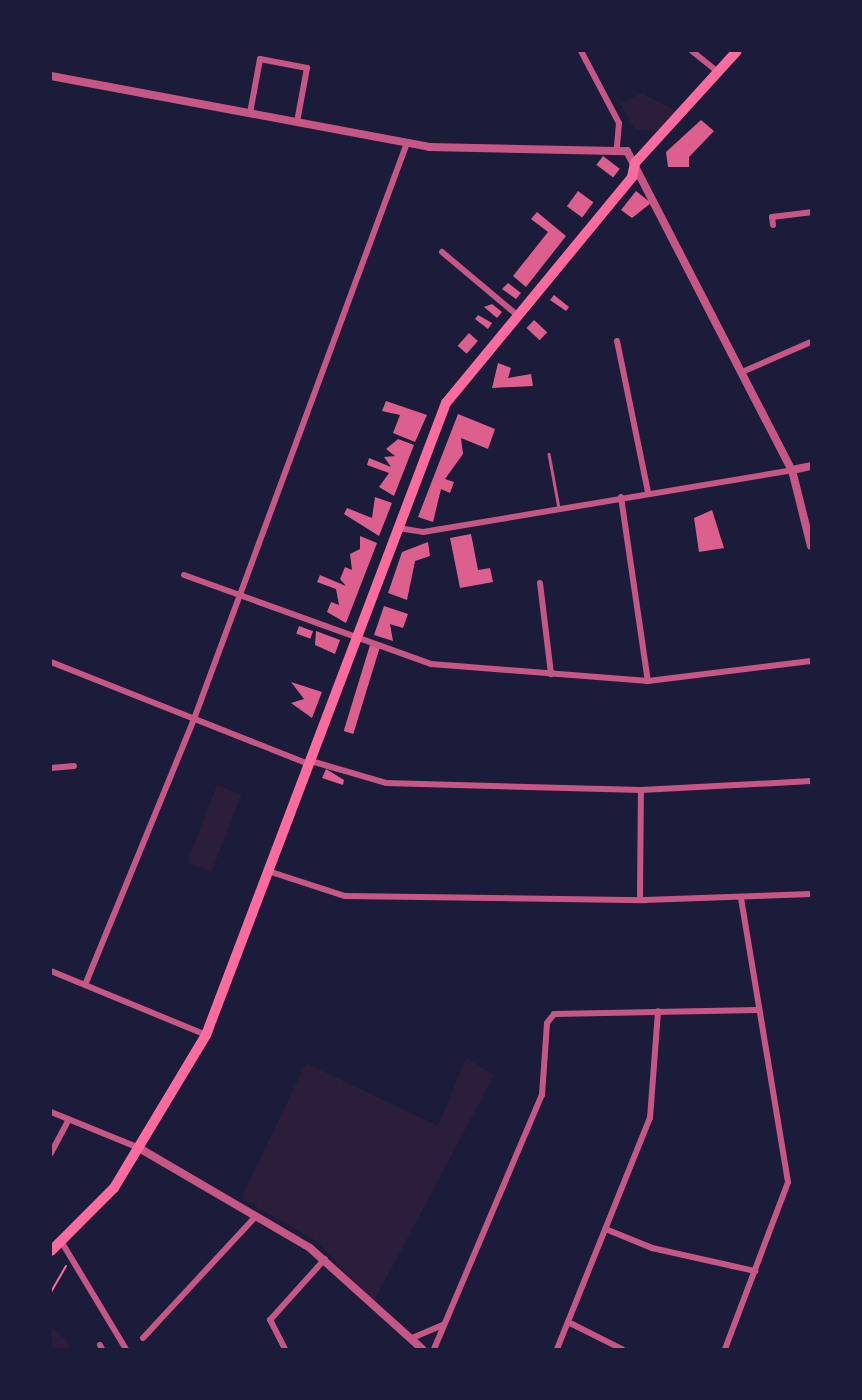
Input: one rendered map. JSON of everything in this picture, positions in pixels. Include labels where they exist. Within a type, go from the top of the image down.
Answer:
[{"type":"main road","points":[[51,1251],[114,1188],[206,1035],[310,763],[355,636],[446,403],[632,177],[635,163],[737,51]]},
{"type":"street","points":[[581,51],[619,124],[617,146]]},
{"type":"street","points":[[692,51],[719,73]]},
{"type":"street","points":[[250,113],[260,59],[307,68],[298,122]]},
{"type":"street","points":[[51,76],[407,143],[617,146],[635,163],[792,470],[811,546]]},
{"type":"street","points":[[85,985],[194,719],[407,143]]},
{"type":"street","points":[[773,225],[772,217],[811,212]]},
{"type":"street","points":[[442,252],[517,315]]},
{"type":"street","points":[[617,341],[648,492]]},
{"type":"street","points":[[742,372],[811,342]]},
{"type":"street","points":[[397,527],[423,532],[811,466]]},
{"type":"street","points":[[621,497],[648,681]]},
{"type":"street","points":[[184,575],[431,664],[648,681],[811,661]]},
{"type":"street","points":[[540,583],[551,674]]},
{"type":"street","points":[[51,662],[310,763],[386,783],[641,790],[811,781]]},
{"type":"street","points":[[51,768],[74,766]]},
{"type":"street","points":[[640,896],[641,790]]},
{"type":"street","points":[[268,871],[345,896],[741,897],[811,894]]},
{"type":"street","points":[[724,1349],[788,1182],[757,1010],[741,897]]},
{"type":"street","points":[[51,971],[206,1035]]},
{"type":"street","points":[[557,1349],[572,1324],[650,1118],[658,1010]]},
{"type":"street","points":[[434,1349],[542,1095],[547,1023],[565,1011],[757,1010]]},
{"type":"street","points":[[51,1112],[138,1148],[325,1259],[422,1349]]},
{"type":"street","points":[[51,1153],[69,1119]]},
{"type":"street","points":[[143,1338],[256,1216]]},
{"type":"street","points":[[608,1230],[652,1248],[755,1271]]},
{"type":"street","points":[[61,1241],[125,1349]]},
{"type":"street","points":[[285,1349],[270,1320],[325,1259]]},
{"type":"street","points":[[572,1324],[622,1349]]},
{"type":"street","points":[[412,1338],[443,1325]]},
{"type":"lane","points":[[550,454],[559,508]]},
{"type":"path","points":[[51,1292],[72,1256]]},
{"type":"shaded area","points":[[642,93],[676,111],[656,131],[635,129],[620,104]]},
{"type":"shaded area","points":[[217,785],[241,794],[212,872],[187,862]]},
{"type":"shaded area","points":[[466,1058],[494,1075],[373,1303],[318,1242],[241,1198],[306,1063],[438,1126]]},
{"type":"shaded area","points":[[51,1326],[65,1339],[71,1349],[51,1349]]},
{"type":"building","points":[[701,120],[714,131],[689,157],[689,167],[668,167],[666,152]]},
{"type":"building","points":[[603,156],[620,169],[613,177],[596,165]]},
{"type":"building","points":[[578,191],[593,202],[582,218],[567,206]]},
{"type":"building","points":[[636,191],[651,203],[632,218],[621,210]]},
{"type":"building","points":[[537,212],[566,236],[526,287],[513,276],[548,232],[531,219]]},
{"type":"building","points":[[508,283],[521,293],[516,299],[502,289]]},
{"type":"building","points":[[554,295],[569,307],[566,311],[550,300]]},
{"type":"building","points":[[492,304],[502,312],[497,318],[484,307]]},
{"type":"building","points":[[478,315],[492,323],[488,329],[475,319]]},
{"type":"building","points":[[534,320],[547,332],[540,340],[526,328]]},
{"type":"building","points":[[469,333],[478,341],[467,354],[458,346]]},
{"type":"building","points":[[498,363],[511,368],[508,378],[531,374],[533,386],[492,388]]},
{"type":"building","points":[[386,401],[427,415],[415,442],[393,433],[400,415],[382,411]]},
{"type":"building","points":[[458,414],[495,429],[488,449],[461,438],[463,454],[445,479],[454,482],[450,493],[441,489],[433,522],[418,517]]},
{"type":"building","points":[[398,439],[414,445],[394,496],[379,487],[389,473],[367,465],[369,458],[391,467],[384,457],[395,456],[386,449]]},
{"type":"building","points":[[375,497],[392,503],[379,536],[344,514],[347,508],[372,518]]},
{"type":"building","points":[[712,510],[724,548],[699,552],[694,518]]},
{"type":"building","points":[[471,534],[478,570],[490,568],[493,582],[460,588],[450,538]]},
{"type":"building","points":[[360,536],[377,543],[346,623],[327,612],[331,602],[339,605],[336,589],[317,582],[320,575],[346,586],[340,579],[345,567],[352,570],[350,554],[360,549]]},
{"type":"building","points":[[428,542],[430,556],[415,561],[407,600],[388,593],[402,552]]},
{"type":"building","points":[[384,606],[408,614],[403,628],[390,624],[393,641],[374,635]]},
{"type":"building","points":[[299,626],[313,631],[310,639],[296,634]]},
{"type":"building","points":[[316,631],[340,640],[335,654],[315,645]]},
{"type":"building","points":[[370,645],[380,648],[353,734],[344,731]]},
{"type":"building","points":[[291,682],[322,692],[312,718],[291,703],[304,699]]},
{"type":"building","points":[[326,769],[344,780],[343,785],[322,778]]}]
